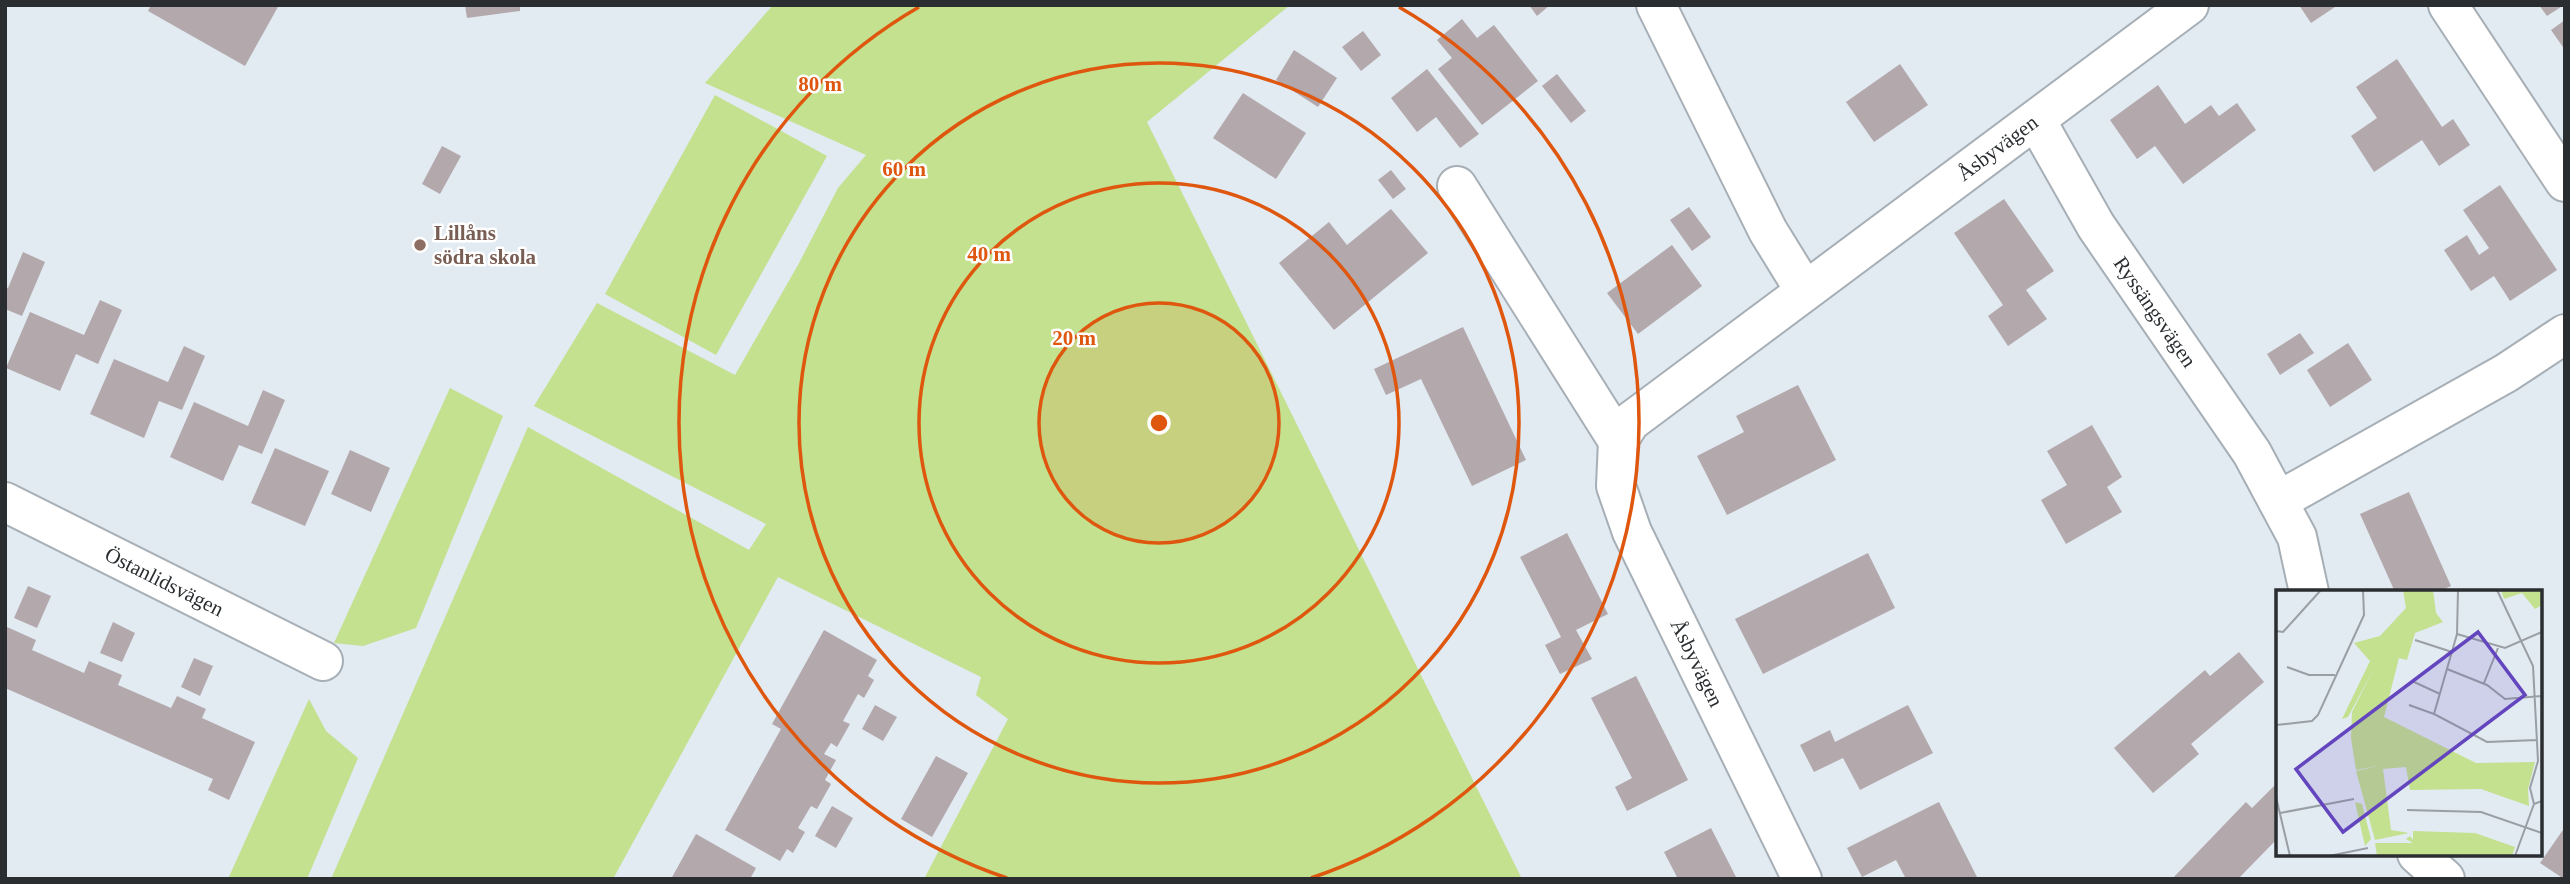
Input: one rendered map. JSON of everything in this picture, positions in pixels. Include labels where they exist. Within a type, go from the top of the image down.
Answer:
[{"type":"street","points":[[1656,5],[1768,231],[1805,291]]},
{"type":"street","name":"Åsbyvägen","points":[[1802,879],[1632,531],[1616,486],[1618,441],[1630,422],[2189,5]]},
{"type":"street","points":[[2448,5],[2565,181]]},
{"type":"street","name":"Ryssängsvägen","points":[[2036,120],[2096,226],[2252,453],[2297,537],[2309,590]]},
{"type":"street","points":[[1457,186],[1618,441]]},
{"type":"street","points":[[2278,501],[2506,373],[2565,334]]},
{"type":"street","name":"Östanlidsvägen","points":[[5,502],[323,661]]},
{"type":"street","points":[[2419,856],[2445,879]]},
{"type":"green space","points":[[773,5],[1290,5],[1147,122],[1522,879],[924,879],[1008,719],[976,695],[981,677],[778,577],[613,879],[331,879],[528,427],[749,550],[766,524],[534,406],[597,303],[735,375],[798,265],[838,188],[866,155],[705,83]]},
{"type":"green space","points":[[715,95],[827,156],[716,355],[605,294]]},
{"type":"green space","points":[[450,388],[503,416],[416,628],[363,646],[334,643]]},
{"type":"green space","points":[[309,699],[326,731],[358,758],[307,879],[228,879]]},
{"type":"building","points":[[151,5],[279,5],[245,66],[148,11]]},
{"type":"building","points":[[465,5],[520,5],[520,11],[467,18]]},
{"type":"building","points":[[1529,5],[1550,5],[1537,16]]},
{"type":"building","points":[[2299,5],[2338,5],[2311,23]]},
{"type":"building","points":[[2539,5],[2564,5],[2547,16]]},
{"type":"building","points":[[1462,19],[1477,38],[1494,25],[1538,81],[1482,125],[1438,69],[1452,58],[1437,40]]},
{"type":"building","points":[[2565,20],[2565,50],[2551,30]]},
{"type":"building","points":[[1363,31],[1381,55],[1361,71],[1342,47]]},
{"type":"building","points":[[1294,50],[1337,78],[1318,107],[1276,80]]},
{"type":"building","points":[[2397,59],[2442,127],[2453,119],[2470,145],[2439,166],[2422,140],[2374,172],[2351,136],[2377,118],[2356,87]]},
{"type":"building","points":[[1900,64],[1928,105],[1874,142],[1846,102]]},
{"type":"building","points":[[1427,69],[1479,134],[1460,148],[1436,117],[1417,132],[1391,98]]},
{"type":"building","points":[[1557,74],[1586,111],[1571,123],[1542,86]]},
{"type":"building","points":[[2158,85],[2185,124],[2211,105],[2219,116],[2237,103],[2256,130],[2183,184],[2155,146],[2137,159],[2110,120]]},
{"type":"building","points":[[1243,93],[1306,133],[1276,179],[1213,138]]},
{"type":"building","points":[[442,146],[461,156],[440,194],[422,184]]},
{"type":"building","points":[[1391,170],[1406,189],[1393,199],[1378,180]]},
{"type":"building","points":[[2500,185],[2557,270],[2510,301],[2494,276],[2471,291],[2444,250],[2467,235],[2479,255],[2489,248],[2463,210]]},
{"type":"building","points":[[2004,199],[2054,271],[2026,290],[2047,319],[2008,346],[1988,316],[2003,305],[1954,233]]},
{"type":"building","points":[[1689,207],[1711,237],[1692,251],[1670,220]]},
{"type":"building","points":[[1391,209],[1428,253],[1334,330],[1279,263],[1329,222],[1347,245]]},
{"type":"building","points":[[1672,245],[1702,286],[1638,334],[1607,293]]},
{"type":"building","points":[[23,252],[45,262],[22,316],[5,309],[5,287],[8,288]]},
{"type":"building","points":[[100,300],[122,310],[98,364],[76,354],[60,391],[6,368],[30,312],[84,335]]},
{"type":"building","points":[[1463,327],[1526,460],[1472,486],[1421,379],[1386,395],[1374,369]]},
{"type":"building","points":[[2300,333],[2314,353],[2280,375],[2267,354]]},
{"type":"building","points":[[2348,343],[2372,380],[2330,407],[2307,370]]},
{"type":"building","points":[[184,346],[205,356],[182,410],[159,401],[144,438],[90,414],[114,359],[168,382]]},
{"type":"building","points":[[1798,385],[1836,460],[1727,515],[1697,456],[1744,432],[1736,416]]},
{"type":"building","points":[[263,390],[285,400],[262,454],[239,445],[223,481],[170,457],[194,402],[248,426]]},
{"type":"building","points":[[2092,425],[2122,477],[2107,487],[2122,512],[2066,544],[2041,500],[2067,485],[2047,451]]},
{"type":"building","points":[[275,448],[329,471],[305,526],[251,503]]},
{"type":"building","points":[[350,450],[390,468],[371,512],[331,494]]},
{"type":"building","points":[[2409,492],[2451,586],[2442,590],[2394,590],[2360,514]]},
{"type":"building","points":[[1567,533],[1608,614],[1576,630],[1592,659],[1560,674],[1545,645],[1561,637],[1520,557]]},
{"type":"building","points":[[1868,553],[1895,608],[1763,674],[1735,619]]},
{"type":"building","points":[[28,586],[51,596],[37,628],[14,618]]},
{"type":"building","points":[[113,622],[135,633],[122,662],[100,653]]},
{"type":"building","points":[[7,627],[36,640],[32,650],[84,673],[89,661],[122,675],[118,685],[171,708],[177,696],[206,709],[202,718],[255,742],[229,800],[208,790],[213,779],[5,688]]},
{"type":"building","points":[[824,630],[877,660],[868,676],[874,680],[864,698],[858,694],[843,721],[850,724],[837,747],[831,743],[824,754],[836,760],[825,780],[831,784],[817,809],[811,806],[798,828],[805,832],[793,853],[787,849],[780,861],[725,830],[781,729],[772,724]]},
{"type":"building","points":[[2239,652],[2264,682],[2191,744],[2199,754],[2153,793],[2114,748],[2205,670],[2210,676]]},
{"type":"building","points":[[194,658],[213,666],[200,696],[181,687]]},
{"type":"building","points":[[1636,676],[1688,780],[1627,811],[1615,787],[1632,778],[1591,698]]},
{"type":"building","points":[[875,705],[897,717],[883,741],[862,729]]},
{"type":"building","points":[[1908,705],[1933,753],[1860,790],[1843,758],[1814,772],[1800,745],[1830,730],[1835,742]]},
{"type":"building","points":[[936,756],[968,773],[932,837],[901,819]]},
{"type":"building","points":[[2276,784],[2276,840],[2238,879],[2172,879],[2246,802],[2252,808]]},
{"type":"building","points":[[1939,802],[1978,879],[1906,879],[1896,860],[1862,877],[1847,848]]},
{"type":"building","points":[[832,806],[853,818],[836,848],[815,836]]},
{"type":"building","points":[[2565,827],[2565,879],[2564,879],[2540,863]]},
{"type":"building","points":[[1711,828],[1737,879],[1678,879],[1664,852]]},
{"type":"building","points":[[696,834],[756,868],[750,879],[671,879]]},
{"type":"place","name":"Lillåns södra skola","points":[[420,245]]}]
